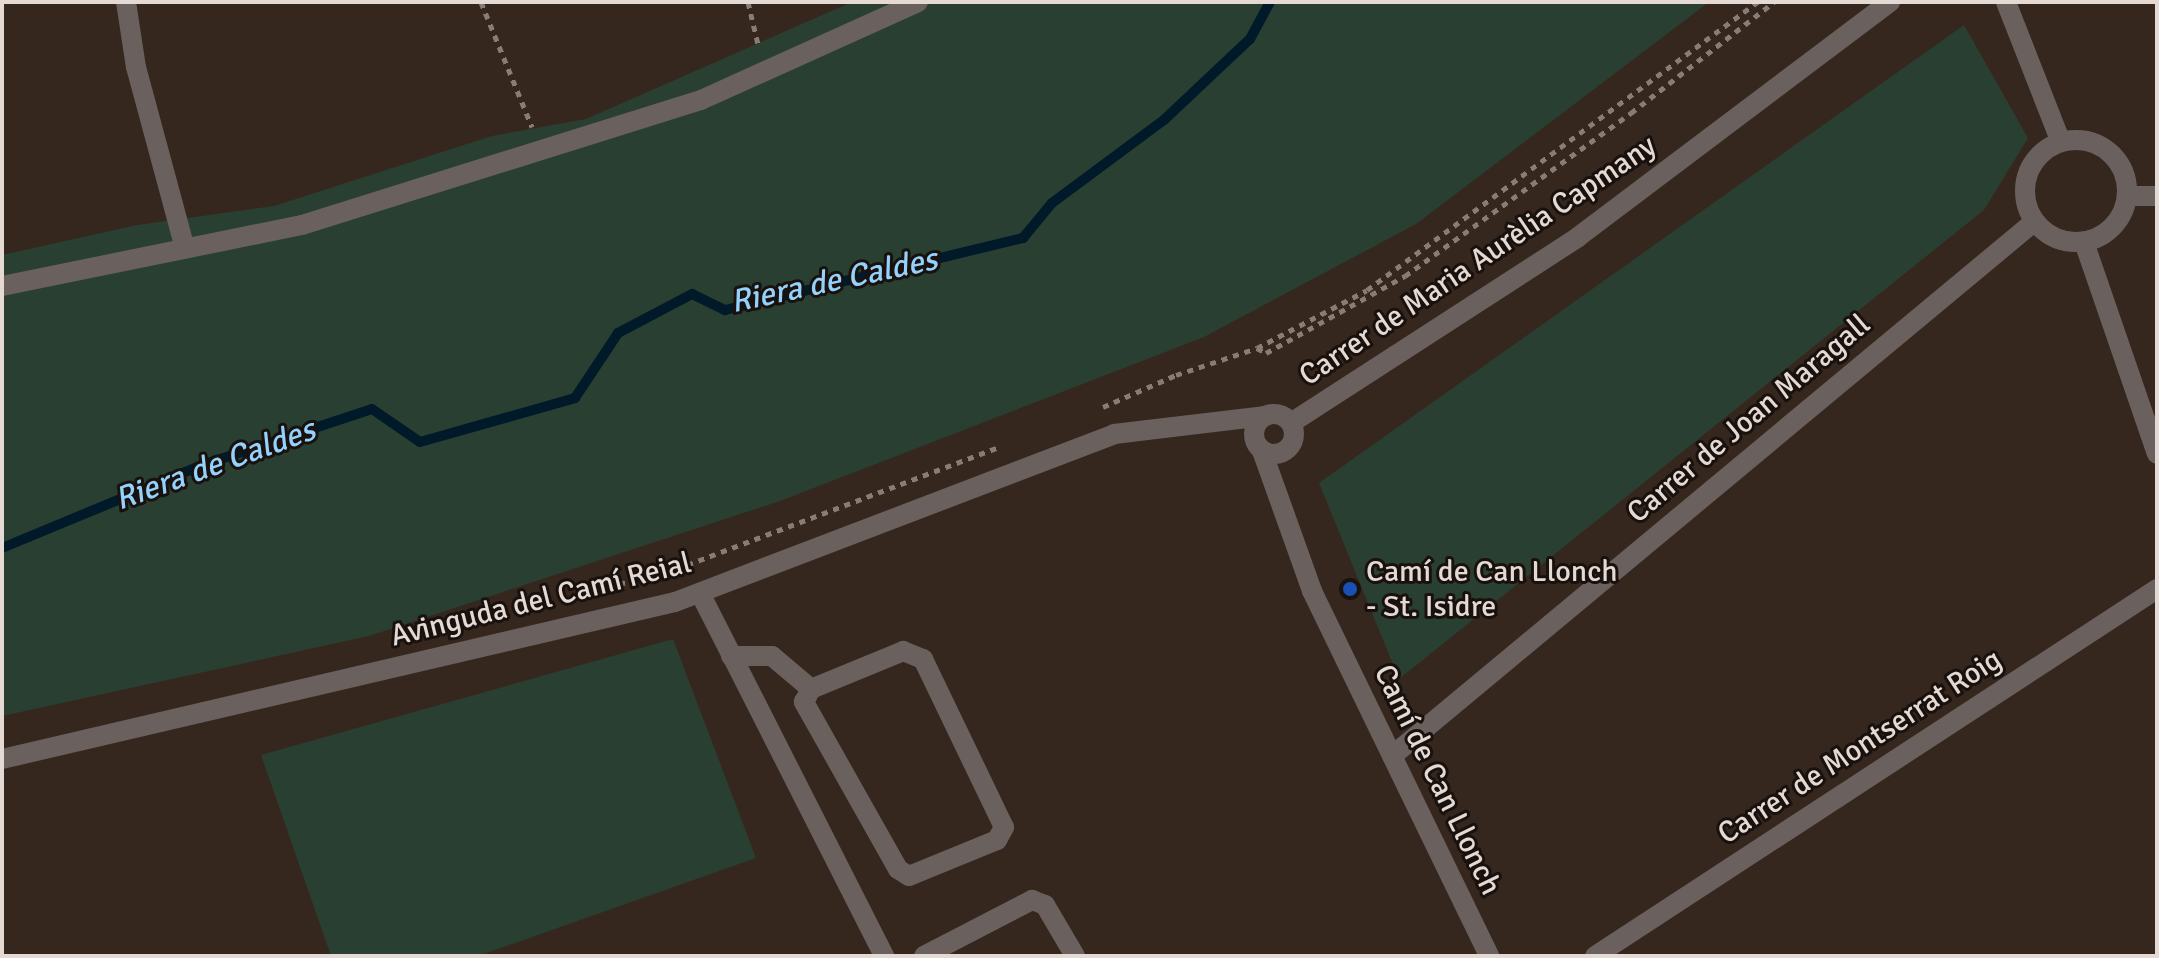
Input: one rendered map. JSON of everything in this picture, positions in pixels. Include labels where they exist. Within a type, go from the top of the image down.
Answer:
[{"type":"street","points":[[126,2],[136,67],[185,249]]},
{"type":"street","points":[[2,286],[302,225],[701,100],[918,2]]},
{"type":"street","name":"Carrer de Maria Aurèlia Capmany","points":[[1291,423],[1578,237],[1890,2]]},
{"type":"street","points":[[2006,2],[2061,142]]},
{"type":"street","points":[[2078,139],[2103,146],[2125,173],[2127,196],[2117,222],[2084,242],[2047,233],[2035,221],[2025,182],[2042,152],[2061,142],[2078,139]]},
{"type":"street","points":[[2127,196],[2157,196]]},
{"type":"street","name":"Carrer de Joan Maragall","points":[[1392,756],[2035,221]]},
{"type":"street","points":[[2084,242],[2157,454]]},
{"type":"street","points":[[1280,415],[1291,423],[1289,447],[1278,454],[1262,451],[1254,432],[1266,416],[1280,415]]},
{"type":"street","name":"Avinguda del Camí Reial","points":[[2,759],[700,593],[1114,434],[1266,416]]},
{"type":"street","name":"Camí de Can Llonch","points":[[1262,451],[1312,591],[1489,956]]},
{"type":"street","name":"Carrer de Montserrat Roig","points":[[1595,956],[2157,589]]},
{"type":"street","points":[[700,593],[884,956]]},
{"type":"street","points":[[903,651],[923,659],[1004,827],[997,840],[909,876],[898,869],[804,702],[811,689],[903,651]]},
{"type":"street","points":[[731,656],[772,656],[811,689]]},
{"type":"street","points":[[924,956],[1032,900],[1045,905],[1075,956]]},
{"type":"path","points":[[481,2],[542,150]]},
{"type":"path","points":[[748,2],[762,73]]},
{"type":"path","points":[[1086,413],[1257,348],[1367,290],[1758,2]]},
{"type":"path","points":[[1257,348],[1266,353],[1405,276],[1631,113],[1774,2]]},
{"type":"path","points":[[587,593],[676,569],[1013,441]]},
{"type":"green space","points":[[852,2],[1709,2],[1416,224],[1204,337],[780,501],[369,636],[2,716],[2,255],[137,225],[274,206],[492,136],[586,119]]},
{"type":"green space","points":[[1964,25],[2028,138],[1984,210],[1399,679],[1319,483]]},
{"type":"green space","points":[[673,639],[756,858],[478,956],[331,956],[261,755]]},
{"type":"waterway","name":"Riera de Caldes","points":[[2,548],[202,465],[372,409],[420,442],[575,398],[618,333],[692,294],[725,310],[1023,238],[1052,203],[1165,119],[1250,39],[1270,2]]},
{"type":"place","name":"Camí de Can Llonch - St. Isidre","points":[[1350,589]]}]
